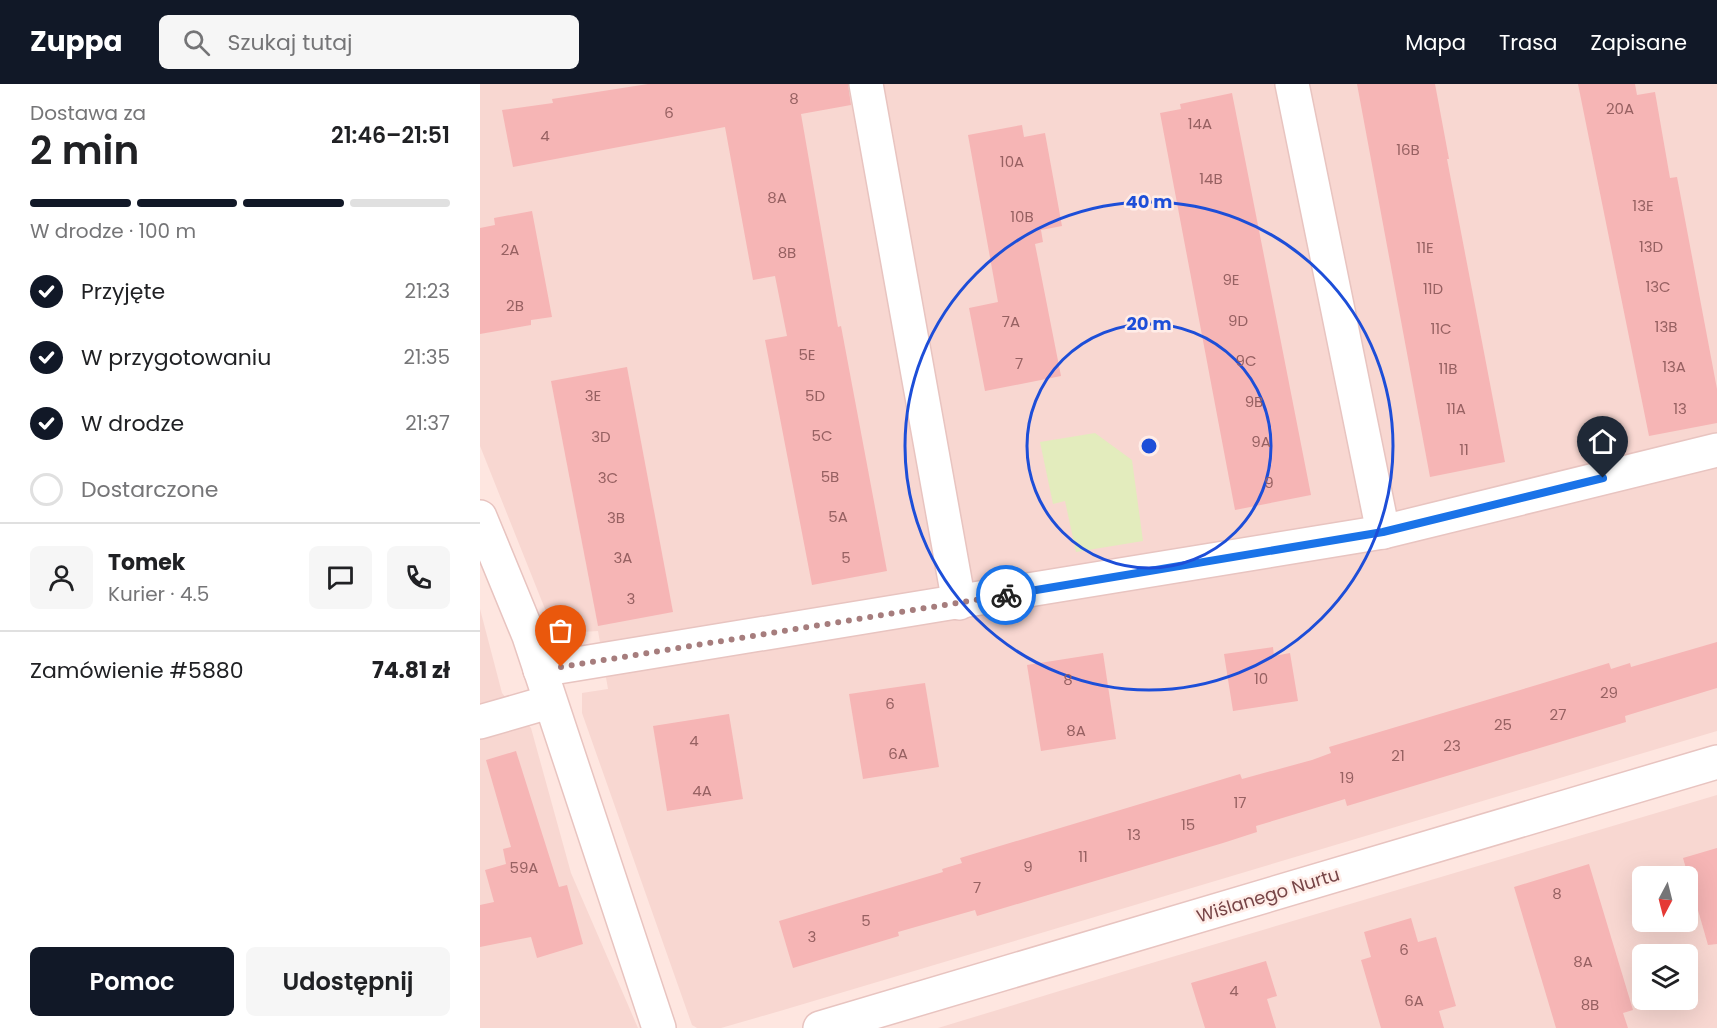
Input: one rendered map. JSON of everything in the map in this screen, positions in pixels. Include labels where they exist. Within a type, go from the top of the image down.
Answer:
[{"type":"street","points":[[866,84],[959,603]]},
{"type":"street","points":[[1292,84],[1383,532]]},
{"type":"street","points":[[540,670],[1383,532],[1717,450]]},
{"type":"street","points":[[480,517],[529,636],[659,1028]]},
{"type":"street","points":[[480,722],[549,702]]},
{"type":"street","name":"Wiślanego Nurtu","points":[[820,1028],[1717,762]]},
{"type":"shaded area","points":[[480,84],[1717,84],[1717,731],[780,1011],[721,1028],[697,1028],[692,1025],[582,713],[582,693],[608,689],[598,631],[566,633],[551,624],[480,446]]},
{"type":"shaded area","points":[[480,609],[502,693],[531,728],[571,873],[638,1028],[480,1028]]},
{"type":"shaded area","points":[[1717,795],[1717,1028],[938,1028],[1135,968]]},
{"type":"green space","points":[[1095,433],[1132,460],[1143,541],[1076,552],[1065,501],[1053,504],[1040,442]]},
{"type":"building","points":[[648,84],[848,84],[851,105],[801,114],[838,327],[841,326],[887,571],[812,585],[765,340],[787,336],[775,276],[753,280],[725,127],[513,167],[502,110],[553,103],[552,99]]},
{"type":"building","points":[[1357,84],[1435,84],[1449,159],[1447,159],[1505,462],[1430,477]]},
{"type":"building","points":[[1578,84],[1635,84],[1637,95],[1655,92],[1670,178],[1677,177],[1717,389],[1717,423],[1649,436]]},
{"type":"building","points":[[1232,93],[1311,495],[1235,510],[1160,113],[1181,109],[1180,104]]},
{"type":"building","points":[[1022,125],[1024,137],[1045,133],[1062,226],[1041,230],[1043,242],[1035,244],[1061,376],[985,391],[969,308],[998,302],[968,135]]},
{"type":"building","points":[[532,211],[552,317],[531,320],[531,325],[480,334],[480,228],[495,225],[494,218]]},
{"type":"building","points":[[627,367],[673,612],[598,626],[551,381]]},
{"type":"building","points":[[1717,642],[1717,688],[1625,716],[1626,722],[1347,806],[1345,799],[1256,826],[1257,832],[1223,843],[977,916],[975,910],[898,932],[899,936],[793,968],[779,921],[943,872],[942,869],[962,863],[960,858],[1240,774],[1242,779],[1312,760],[1331,753],[1329,747],[1609,663],[1611,669],[1630,663],[1631,667]]},
{"type":"building","points":[[1273,647],[1274,656],[1290,653],[1298,701],[1233,711],[1224,654]]},
{"type":"building","points":[[1103,653],[1116,739],[1041,751],[1027,665]]},
{"type":"building","points":[[925,683],[939,767],[863,779],[849,694]]},
{"type":"building","points":[[729,714],[743,799],[667,811],[653,726]]},
{"type":"building","points":[[516,751],[559,887],[567,885],[583,944],[537,958],[531,937],[480,947],[480,905],[494,902],[485,870],[506,864],[503,849],[511,847],[486,760]]},
{"type":"building","points":[[1717,848],[1717,944],[1708,945],[1698,910],[1698,866],[1685,866],[1683,858]]},
{"type":"building","points":[[1589,864],[1633,1010],[1623,1013],[1628,1028],[1556,1028],[1514,887]]},
{"type":"building","points":[[1411,918],[1418,942],[1436,937],[1456,1006],[1439,1011],[1444,1028],[1381,1028],[1361,960],[1371,957],[1364,932]]},
{"type":"building","points":[[1266,961],[1277,996],[1267,999],[1276,1028],[1205,1028],[1191,983]]},
{"type":"way so far","points":[[561,667],[1006,595]]},
{"type":"route","points":[[1006,595],[1383,532],[1603,478]]}]
